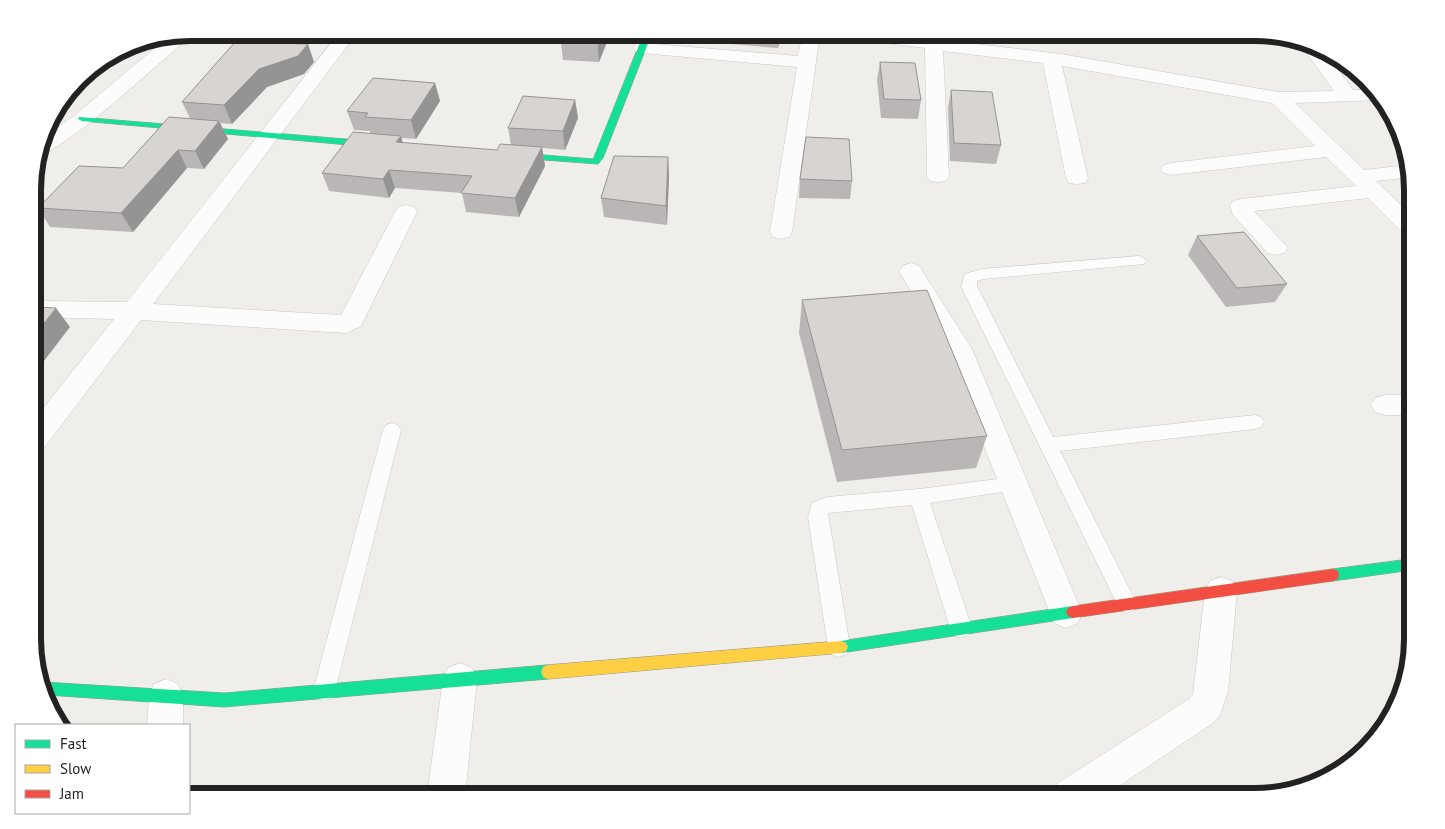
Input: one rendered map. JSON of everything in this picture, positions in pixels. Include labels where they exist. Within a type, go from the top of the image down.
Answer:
[{"type":"street","points":[[41,431],[271,135],[341,41]]},
{"type":"street","points":[[498,155],[595,162],[599,158],[645,41]]},
{"type":"street","points":[[652,41],[806,62]]},
{"type":"street","points":[[781,232],[810,41]]},
{"type":"street","points":[[912,41],[1051,59],[1278,98],[1369,95]]},
{"type":"street","points":[[49,142],[82,119],[171,43]]},
{"type":"street","points":[[934,44],[938,176]]},
{"type":"street","points":[[1318,56],[1348,96]]},
{"type":"street","points":[[1051,59],[1077,178]]},
{"type":"street","points":[[1278,98],[1403,220]]},
{"type":"street","points":[[82,119],[390,145]]},
{"type":"street","points":[[1171,169],[1332,150]]},
{"type":"street","points":[[1276,248],[1242,210],[1241,206],[1366,184],[1402,174]]},
{"type":"street","points":[[41,309],[134,311],[346,324],[352,320],[406,212]]},
{"type":"street","points":[[911,272],[959,349],[1066,613]]},
{"type":"street","points":[[1385,405],[1403,405]]},
{"type":"street","points":[[51,692],[166,711],[224,700],[839,647],[1221,590],[1403,565]]},
{"type":"street","points":[[1085,787],[1201,711],[1208,703],[1211,692],[1221,590]]},
{"type":"street","points":[[447,788],[460,679]]},
{"type":"lane","points":[[1127,604],[969,286],[970,278],[982,274],[1140,261]]},
{"type":"lane","points":[[1048,445],[1255,422]]},
{"type":"lane","points":[[324,691],[392,430]]},
{"type":"lane","points":[[839,647],[818,517],[820,509],[827,505],[919,497],[1014,484]]},
{"type":"lane","points":[[919,497],[961,628]]},
{"type":"building","points":[[235,42],[308,44],[298,56],[259,69],[224,105],[182,102]]},
{"type":"building","points":[[880,62],[915,63],[921,100],[884,99]]},
{"type":"building","points":[[373,78],[435,83],[411,120],[365,117],[368,113],[347,111]]},
{"type":"building","points":[[951,90],[992,92],[1001,145],[954,143]]},
{"type":"building","points":[[523,96],[575,100],[563,131],[508,128]]},
{"type":"building","points":[[169,117],[219,121],[195,151],[178,150],[121,213],[41,208],[41,205],[79,166],[123,168]]},
{"type":"building","points":[[353,132],[401,136],[396,142],[497,150],[500,144],[542,147],[515,198],[461,193],[472,176],[389,170],[383,179],[322,173]]},
{"type":"building","points":[[806,137],[849,139],[852,181],[800,179]]},
{"type":"building","points":[[614,156],[668,157],[666,206],[601,198]]},
{"type":"building","points":[[1244,232],[1287,284],[1237,288],[1197,236]]},
{"type":"building","points":[[927,290],[987,436],[842,450],[802,300]]},
{"type":"building","points":[[41,307],[56,308],[41,327]]},
{"type":"traffic: fast","points":[[507,155],[595,162],[599,158],[645,41]]},
{"type":"traffic: fast","points":[[82,119],[382,145]]},
{"type":"traffic: fast","points":[[1333,575],[1403,565]]},
{"type":"traffic: fast","points":[[841,647],[1073,612]]},
{"type":"traffic: fast","points":[[50,688],[224,700],[548,672]]},
{"type":"traffic: slow","points":[[548,672],[841,647]]},
{"type":"traffic: jam","points":[[1073,612],[1333,575]]}]
